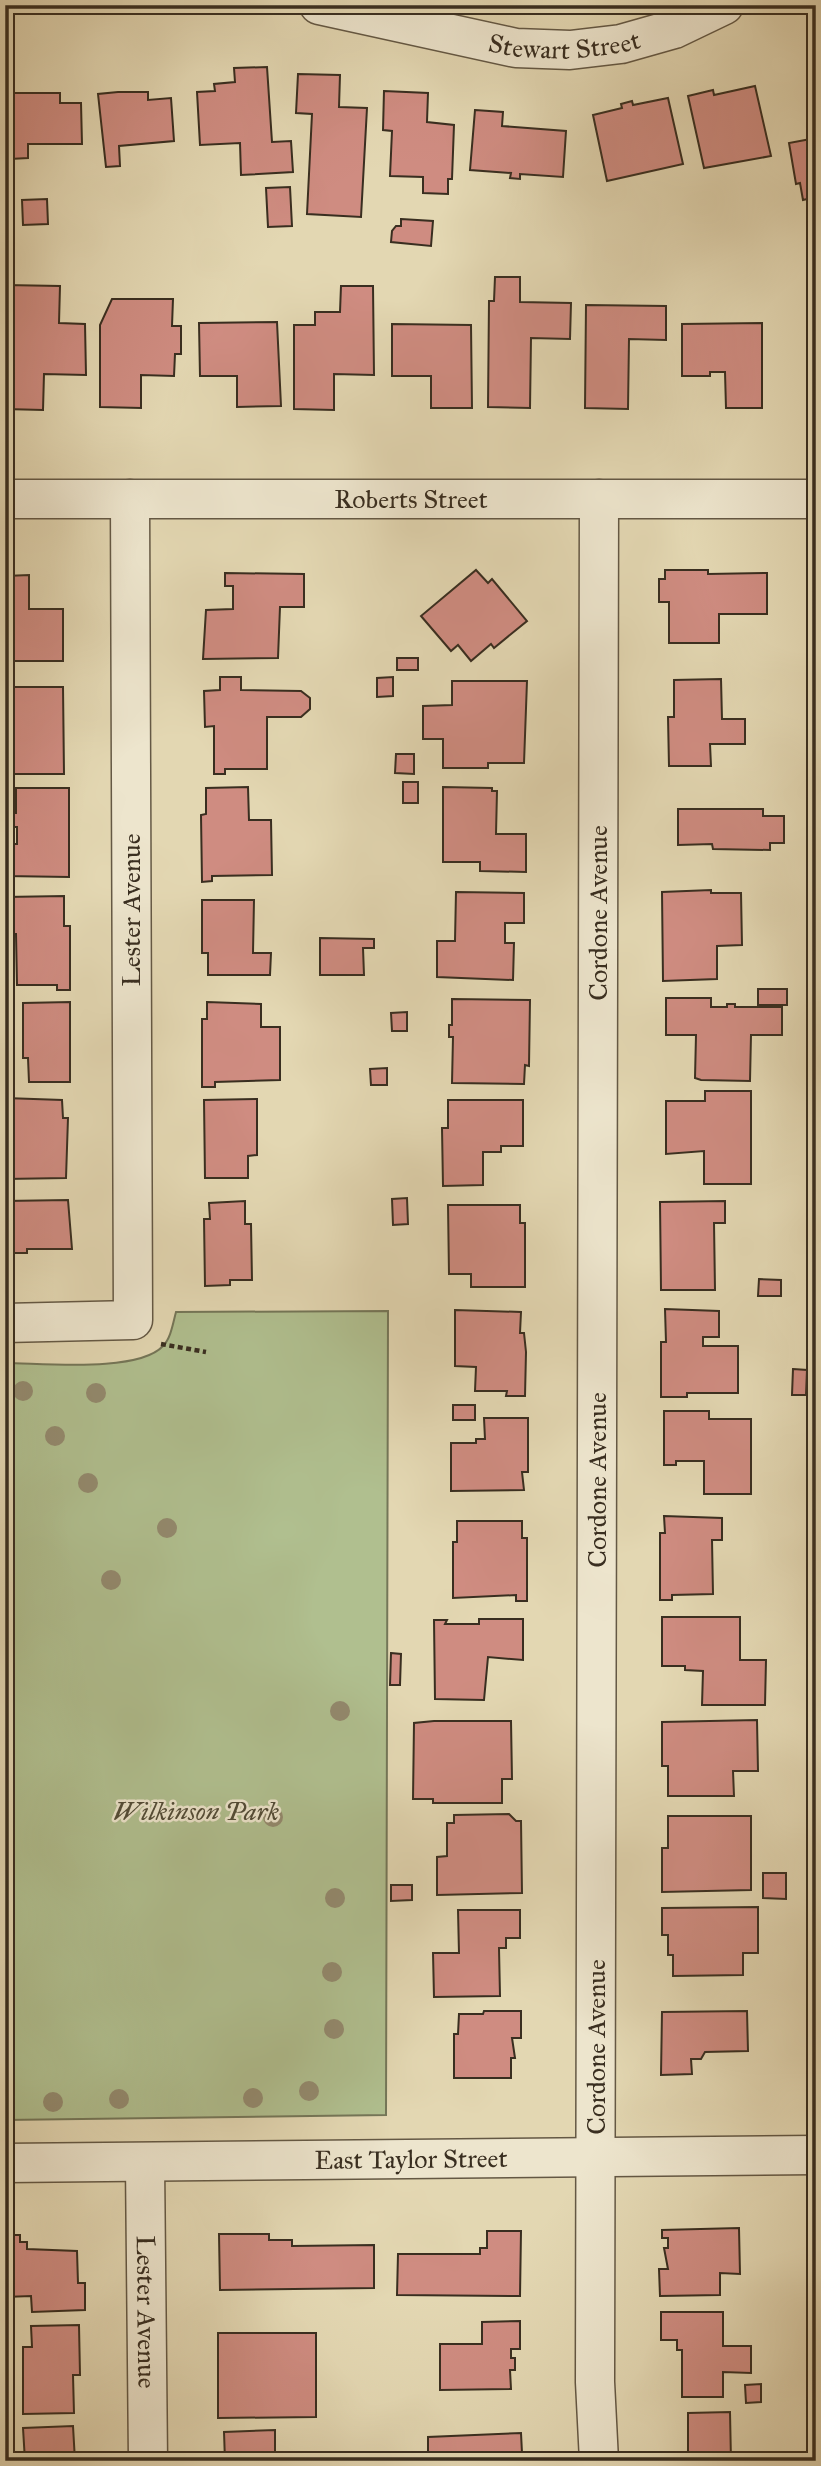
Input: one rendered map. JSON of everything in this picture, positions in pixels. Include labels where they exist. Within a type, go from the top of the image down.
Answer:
[{"type":"street","name":"Stewart Street","points":[[318,5],[516,48],[570,50],[621,44],[674,29],[724,5]]},
{"type":"street","name":"Roberts Street","points":[[5,499],[816,499]]},
{"type":"street","name":"Lester Avenue","points":[[130,499],[145,1332]]},
{"type":"street","name":"Cordone Avenue","points":[[599,499],[596,2382],[600,2461]]},
{"type":"street","points":[[5,1323],[145,1332]]},
{"type":"street","name":"East Taylor Street","points":[[5,2163],[816,2155]]},
{"type":"street","name":"Lester Avenue","points":[[145,2162],[148,2461]]},
{"type":"path","points":[[145,1332],[206,1352]]},
{"type":"green space","name":"Wilkinson Park","points":[[388,1311],[386,2115],[5,2120],[5,1363],[88,1365],[133,1360],[151,1354],[166,1343],[176,1312]]},
{"type":"building","points":[[267,67],[272,142],[291,141],[293,172],[241,175],[240,143],[200,145],[197,92],[215,91],[214,84],[235,82],[234,68]]},
{"type":"building","points":[[298,74],[340,75],[339,107],[367,108],[361,217],[307,214],[312,114],[296,113]]},
{"type":"building","points":[[755,86],[771,156],[704,168],[688,96],[713,90],[714,95]]},
{"type":"building","points":[[384,91],[428,93],[427,122],[454,125],[452,179],[448,179],[448,194],[423,193],[423,177],[390,176],[392,131],[383,130]]},
{"type":"building","points":[[148,92],[148,100],[171,98],[174,141],[119,146],[120,166],[106,167],[98,94]]},
{"type":"building","points":[[10,93],[60,93],[60,103],[81,103],[82,144],[28,144],[28,158],[10,159]]},
{"type":"building","points":[[668,98],[683,164],[607,181],[593,115],[622,108],[621,104],[632,101],[633,105]]},
{"type":"building","points":[[475,110],[503,112],[502,126],[566,131],[563,177],[520,174],[520,179],[510,178],[511,173],[470,170]]},
{"type":"building","points":[[816,138],[816,197],[803,200],[800,183],[796,184],[789,143]]},
{"type":"building","points":[[290,187],[292,226],[268,227],[266,188]]},
{"type":"building","points":[[47,199],[48,224],[23,225],[22,200]]},
{"type":"building","points":[[401,219],[433,221],[431,246],[391,242],[392,231],[396,226],[401,226]]},
{"type":"building","points":[[495,277],[520,277],[520,302],[571,303],[570,339],[531,338],[530,408],[488,407],[489,301],[494,301]]},
{"type":"building","points":[[5,285],[60,286],[59,323],[85,324],[86,375],[44,374],[43,410],[5,409]]},
{"type":"building","points":[[341,286],[373,286],[374,375],[334,374],[334,410],[294,409],[294,325],[315,325],[315,312],[340,312]]},
{"type":"building","points":[[112,299],[173,299],[172,326],[181,326],[181,354],[175,354],[174,376],[141,375],[141,408],[100,407],[100,325]]},
{"type":"building","points":[[586,305],[666,306],[666,340],[629,339],[628,409],[585,408]]},
{"type":"building","points":[[277,322],[281,406],[237,407],[237,376],[200,376],[199,323]]},
{"type":"building","points":[[762,323],[762,408],[726,408],[725,372],[710,372],[710,376],[682,376],[682,324]]},
{"type":"building","points":[[392,324],[471,325],[472,408],[431,408],[431,376],[392,376]]},
{"type":"building","points":[[476,570],[488,583],[492,579],[527,621],[494,648],[491,644],[471,661],[458,645],[451,651],[421,616]]},
{"type":"building","points":[[665,570],[708,570],[708,574],[767,573],[767,614],[719,614],[719,643],[669,643],[669,602],[659,602],[659,579],[665,579]]},
{"type":"building","points":[[225,573],[304,574],[304,607],[280,607],[278,658],[203,659],[206,610],[233,609],[233,586],[225,586]]},
{"type":"building","points":[[29,575],[29,609],[63,609],[63,661],[5,661],[5,576]]},
{"type":"building","points":[[397,658],[418,658],[418,670],[397,670]]},
{"type":"building","points":[[220,677],[241,677],[241,690],[301,691],[310,698],[310,709],[301,717],[267,717],[267,769],[225,769],[225,774],[214,774],[214,726],[205,727],[204,691],[220,690]]},
{"type":"building","points":[[393,677],[393,696],[377,697],[377,678]]},
{"type":"building","points":[[721,679],[722,719],[745,719],[745,744],[710,744],[711,766],[669,766],[668,717],[674,717],[674,680]]},
{"type":"building","points":[[452,681],[527,681],[524,763],[488,763],[488,768],[443,768],[443,739],[423,739],[423,706],[452,705]]},
{"type":"building","points":[[5,687],[63,687],[64,774],[5,774]]},
{"type":"building","points":[[396,754],[414,754],[414,774],[395,773]]},
{"type":"building","points":[[403,782],[418,782],[418,803],[403,803]]},
{"type":"building","points":[[248,787],[249,820],[271,820],[272,875],[212,876],[212,881],[202,882],[201,815],[206,814],[206,788]]},
{"type":"building","points":[[443,787],[492,788],[492,791],[497,791],[496,834],[526,834],[526,872],[480,871],[480,862],[443,862]]},
{"type":"building","points":[[16,788],[69,788],[69,877],[5,876],[5,844],[17,844],[17,827],[10,827],[10,813],[16,813]]},
{"type":"building","points":[[678,809],[763,809],[763,816],[784,816],[784,843],[770,843],[770,850],[713,849],[712,844],[678,845]]},
{"type":"building","points":[[711,890],[711,893],[741,893],[742,945],[717,946],[717,979],[663,981],[662,892]]},
{"type":"building","points":[[456,892],[524,893],[524,923],[505,923],[505,943],[514,943],[513,980],[437,977],[437,941],[455,941]]},
{"type":"building","points":[[64,896],[64,926],[70,926],[70,990],[57,990],[57,985],[17,985],[16,934],[5,934],[5,897]]},
{"type":"building","points":[[202,900],[254,900],[253,953],[271,953],[270,975],[208,975],[208,953],[202,953]]},
{"type":"building","points":[[320,938],[374,939],[374,948],[363,948],[364,975],[320,975]]},
{"type":"building","points":[[758,989],[787,989],[787,1005],[758,1005]]},
{"type":"building","points":[[666,998],[711,998],[711,1007],[735,1004],[735,1007],[782,1007],[782,1035],[751,1035],[750,1081],[701,1080],[695,1078],[696,1035],[666,1035]]},
{"type":"building","points":[[452,999],[530,1000],[529,1066],[525,1065],[524,1084],[452,1083],[453,1037],[449,1037],[449,1025],[452,1025]]},
{"type":"building","points":[[70,1002],[70,1082],[29,1082],[28,1058],[23,1058],[23,1003]]},
{"type":"building","points":[[207,1002],[261,1004],[261,1027],[280,1027],[280,1080],[215,1082],[215,1087],[202,1087],[202,1019],[207,1019]]},
{"type":"building","points":[[407,1012],[407,1031],[392,1031],[391,1013]]},
{"type":"building","points":[[387,1068],[387,1085],[371,1085],[370,1069]]},
{"type":"building","points":[[705,1091],[751,1091],[751,1184],[704,1184],[704,1151],[666,1154],[666,1101],[705,1101]]},
{"type":"building","points":[[5,1098],[62,1100],[63,1118],[68,1118],[66,1178],[5,1179]]},
{"type":"building","points":[[257,1099],[257,1155],[248,1156],[248,1178],[205,1178],[204,1100]]},
{"type":"building","points":[[448,1100],[523,1100],[523,1146],[501,1146],[501,1152],[483,1152],[483,1185],[443,1186],[442,1128],[448,1128]]},
{"type":"building","points":[[407,1198],[408,1224],[393,1225],[392,1199]]},
{"type":"building","points":[[68,1200],[72,1249],[27,1249],[27,1253],[5,1253],[5,1201]]},
{"type":"building","points":[[245,1201],[245,1224],[251,1224],[252,1280],[230,1280],[230,1285],[205,1286],[204,1219],[210,1219],[209,1203]]},
{"type":"building","points":[[725,1201],[725,1223],[714,1223],[715,1290],[661,1290],[660,1202]]},
{"type":"building","points":[[448,1205],[520,1205],[520,1223],[525,1223],[525,1287],[471,1287],[471,1274],[449,1274]]},
{"type":"building","points":[[759,1279],[781,1280],[781,1296],[758,1296]]},
{"type":"building","points":[[665,1309],[719,1311],[719,1337],[703,1337],[703,1346],[738,1346],[738,1393],[687,1393],[687,1397],[661,1397],[661,1342],[666,1342]]},
{"type":"building","points":[[455,1310],[521,1312],[520,1333],[524,1333],[526,1352],[525,1396],[506,1396],[507,1391],[475,1391],[476,1367],[455,1366]]},
{"type":"building","points":[[793,1369],[807,1370],[806,1395],[792,1395]]},
{"type":"building","points":[[453,1405],[475,1405],[475,1420],[453,1420]]},
{"type":"building","points":[[664,1411],[709,1411],[709,1419],[751,1419],[751,1494],[704,1494],[704,1461],[676,1461],[676,1465],[664,1465]]},
{"type":"building","points":[[484,1418],[528,1418],[528,1472],[522,1472],[524,1490],[451,1491],[451,1443],[476,1443],[476,1439],[485,1439]]},
{"type":"building","points":[[664,1516],[722,1518],[722,1540],[712,1540],[713,1594],[672,1595],[672,1600],[660,1600],[660,1533],[665,1533]]},
{"type":"building","points":[[457,1521],[522,1521],[522,1538],[527,1538],[527,1601],[516,1601],[516,1595],[453,1598],[453,1542],[457,1542]]},
{"type":"building","points":[[662,1617],[740,1617],[740,1660],[766,1660],[765,1705],[702,1705],[703,1671],[685,1670],[685,1666],[662,1666]]},
{"type":"building","points":[[479,1619],[523,1619],[523,1660],[488,1657],[484,1700],[435,1699],[434,1620],[447,1620],[445,1624],[479,1624]]},
{"type":"building","points":[[391,1653],[401,1654],[400,1685],[390,1685]]},
{"type":"building","points":[[757,1720],[758,1771],[733,1771],[734,1796],[668,1796],[668,1766],[662,1766],[662,1722]]},
{"type":"building","points":[[511,1721],[512,1779],[502,1779],[502,1803],[433,1803],[433,1799],[413,1799],[414,1723]]},
{"type":"building","points":[[509,1814],[516,1821],[521,1821],[522,1893],[437,1895],[437,1857],[447,1856],[447,1823],[454,1823],[454,1815]]},
{"type":"building","points":[[668,1816],[751,1816],[751,1890],[662,1892],[662,1848],[668,1848]]},
{"type":"building","points":[[763,1873],[786,1873],[786,1899],[763,1898]]},
{"type":"building","points":[[391,1885],[412,1885],[412,1900],[391,1901]]},
{"type":"building","points":[[758,1907],[758,1953],[743,1953],[743,1975],[673,1976],[673,1955],[668,1955],[668,1935],[662,1935],[662,1908]]},
{"type":"building","points":[[458,1910],[520,1910],[520,1938],[506,1938],[506,1948],[499,1948],[500,1996],[434,1997],[433,1953],[459,1953]]},
{"type":"building","points":[[484,2011],[521,2011],[521,2038],[512,2038],[515,2058],[511,2058],[511,2078],[454,2078],[454,2034],[458,2034],[459,2014],[483,2014]]},
{"type":"building","points":[[747,2011],[748,2051],[705,2052],[701,2059],[691,2059],[692,2074],[661,2075],[662,2012]]},
{"type":"building","points":[[739,2228],[740,2274],[720,2273],[720,2295],[660,2296],[659,2269],[668,2269],[664,2248],[668,2248],[668,2238],[662,2238],[662,2230]]},
{"type":"building","points":[[487,2231],[521,2231],[520,2296],[397,2295],[398,2254],[480,2254],[480,2248],[487,2248]]},
{"type":"building","points":[[219,2234],[269,2234],[269,2240],[292,2240],[292,2246],[374,2245],[374,2288],[220,2290]]},
{"type":"building","points":[[5,2235],[20,2235],[20,2242],[27,2242],[27,2249],[77,2251],[78,2283],[85,2283],[85,2310],[32,2312],[31,2296],[5,2297]]},
{"type":"building","points":[[661,2312],[723,2312],[723,2346],[751,2346],[751,2373],[723,2372],[723,2397],[682,2397],[682,2350],[677,2350],[677,2340],[661,2340]]},
{"type":"building","points":[[520,2321],[520,2349],[511,2349],[511,2358],[515,2358],[515,2370],[510,2370],[511,2389],[440,2390],[440,2344],[482,2344],[482,2322]]},
{"type":"building","points":[[79,2325],[80,2375],[73,2375],[74,2413],[23,2414],[23,2347],[32,2347],[31,2326]]},
{"type":"building","points":[[218,2333],[316,2333],[316,2417],[218,2418]]},
{"type":"building","points":[[761,2384],[761,2402],[746,2403],[745,2385]]},
{"type":"building","points":[[730,2412],[731,2461],[688,2461],[688,2413]]},
{"type":"building","points":[[73,2426],[75,2461],[25,2461],[23,2428]]},
{"type":"building","points":[[275,2430],[275,2461],[225,2461],[224,2432]]},
{"type":"building","points":[[521,2433],[522,2453],[527,2453],[528,2461],[428,2461],[428,2437]]}]
